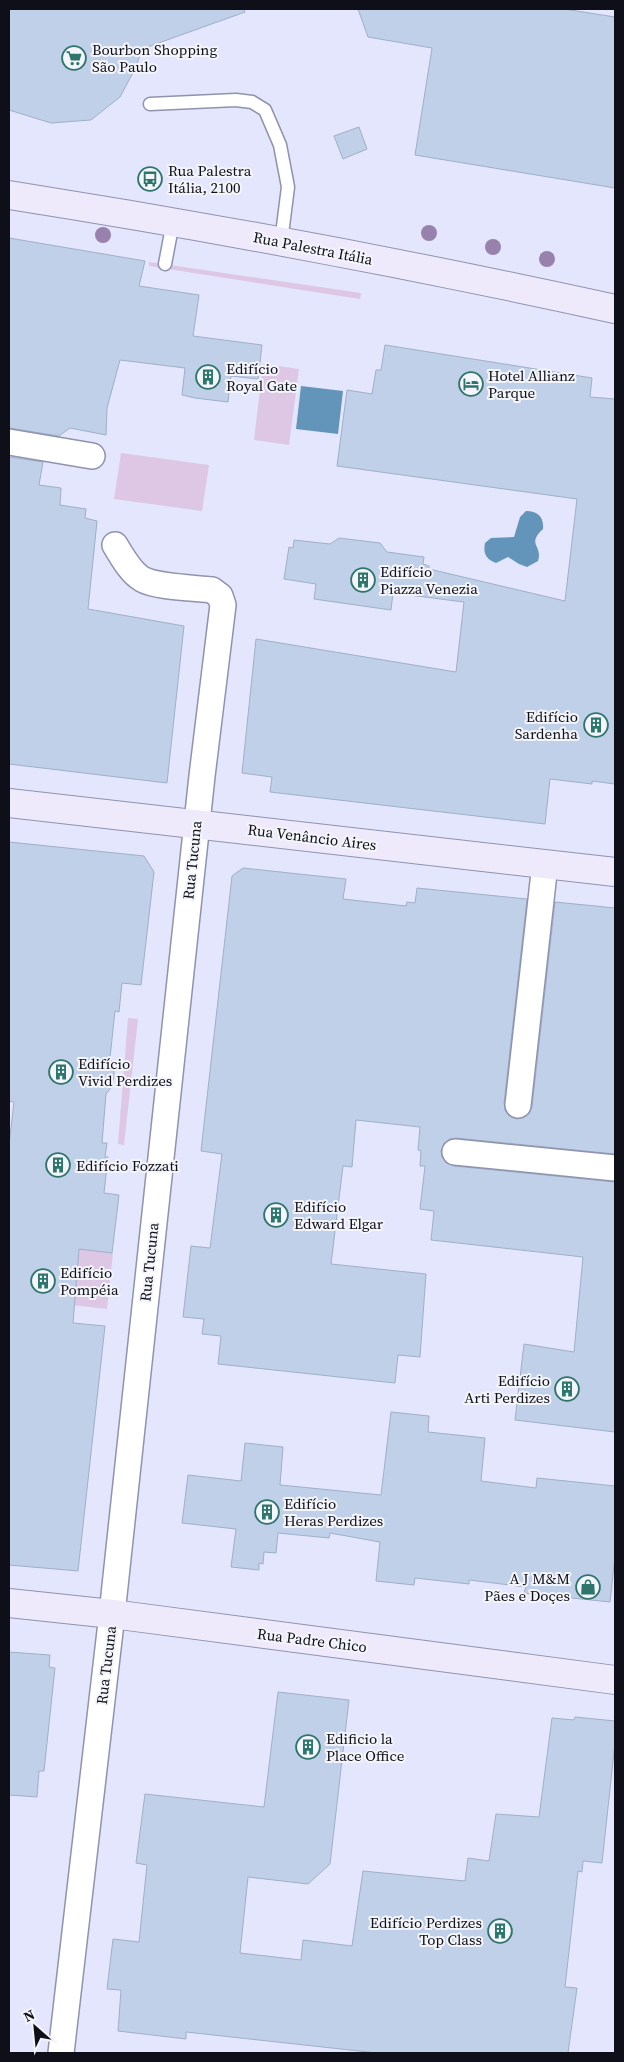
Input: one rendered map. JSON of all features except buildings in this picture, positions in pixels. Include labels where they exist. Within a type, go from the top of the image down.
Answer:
[{"type":"street","name":"Rua Palestra Itália","points":[[9,195],[280,242],[480,280],[615,309]]},
{"type":"street","points":[[9,442],[92,456]]},
{"type":"street","name":"Rua Tucuna","points":[[65,2053],[196,824],[223,605],[220,596],[212,590],[142,579],[133,572],[114,546]]},
{"type":"street","name":"Rua Venâncio Aires","points":[[9,803],[615,872]]},
{"type":"street","points":[[518,1105],[545,864]]},
{"type":"street","points":[[455,1152],[615,1168]]},
{"type":"street","name":"Rua Padre Chico","points":[[9,1603],[112,1614],[615,1680]]},
{"type":"lane","points":[[150,104],[236,100],[252,102],[265,110],[280,145],[288,187],[280,242]]},
{"type":"lane","points":[[165,264],[173,222]]},
{"type":"shaded area","points":[[149,262],[361,293],[360,299],[149,266]]},
{"type":"shaded area","points":[[263,364],[299,369],[289,445],[254,440]]},
{"type":"shaded area","points":[[121,453],[209,465],[202,511],[114,499]]},
{"type":"shaded area","points":[[128,1018],[138,1019],[124,1145],[118,1144]]},
{"type":"shaded area","points":[[79,1249],[113,1253],[107,1309],[64,1304],[75,1294]]},
{"type":"water","points":[[301,386],[343,391],[338,434],[296,429]]},
{"type":"water","points":[[526,511],[534,512],[542,521],[543,529],[538,534],[535,542],[539,556],[538,561],[527,567],[508,557],[496,563],[490,560],[484,550],[485,543],[491,538],[514,537],[520,517]]},
{"type":"place","name":"Bourbon Shopping São Paulo","points":[[74,58]]},
{"type":"place","name":"Rua Palestra Itália, 2100","points":[[150,179]]},
{"type":"place","name":"Edifício Royal Gate","points":[[208,377]]},
{"type":"place","name":"Hotel Allianz Parque","points":[[471,384]]},
{"type":"place","name":"Edifício Piazza Venezia","points":[[363,580]]},
{"type":"place","name":"Edifício Sardenha","points":[[596,725]]},
{"type":"place","name":"Edifício Vivid Perdizes","points":[[61,1072]]},
{"type":"place","name":"Edifício Fozzati","points":[[58,1165]]},
{"type":"place","name":"Edifício Edward Elgar","points":[[276,1215]]},
{"type":"place","name":"Edifício Pompéia","points":[[43,1281]]},
{"type":"place","name":"Edifício Arti Perdizes","points":[[567,1389]]},
{"type":"place","name":"Edifício Heras Perdizes","points":[[267,1512]]},
{"type":"place","name":"A J M&M Pães e Doçes","points":[[588,1587]]},
{"type":"place","name":"Edificio la Place Office","points":[[308,1747]]},
{"type":"place","name":"Edifício Perdizes Top Class","points":[[500,1931]]}]
